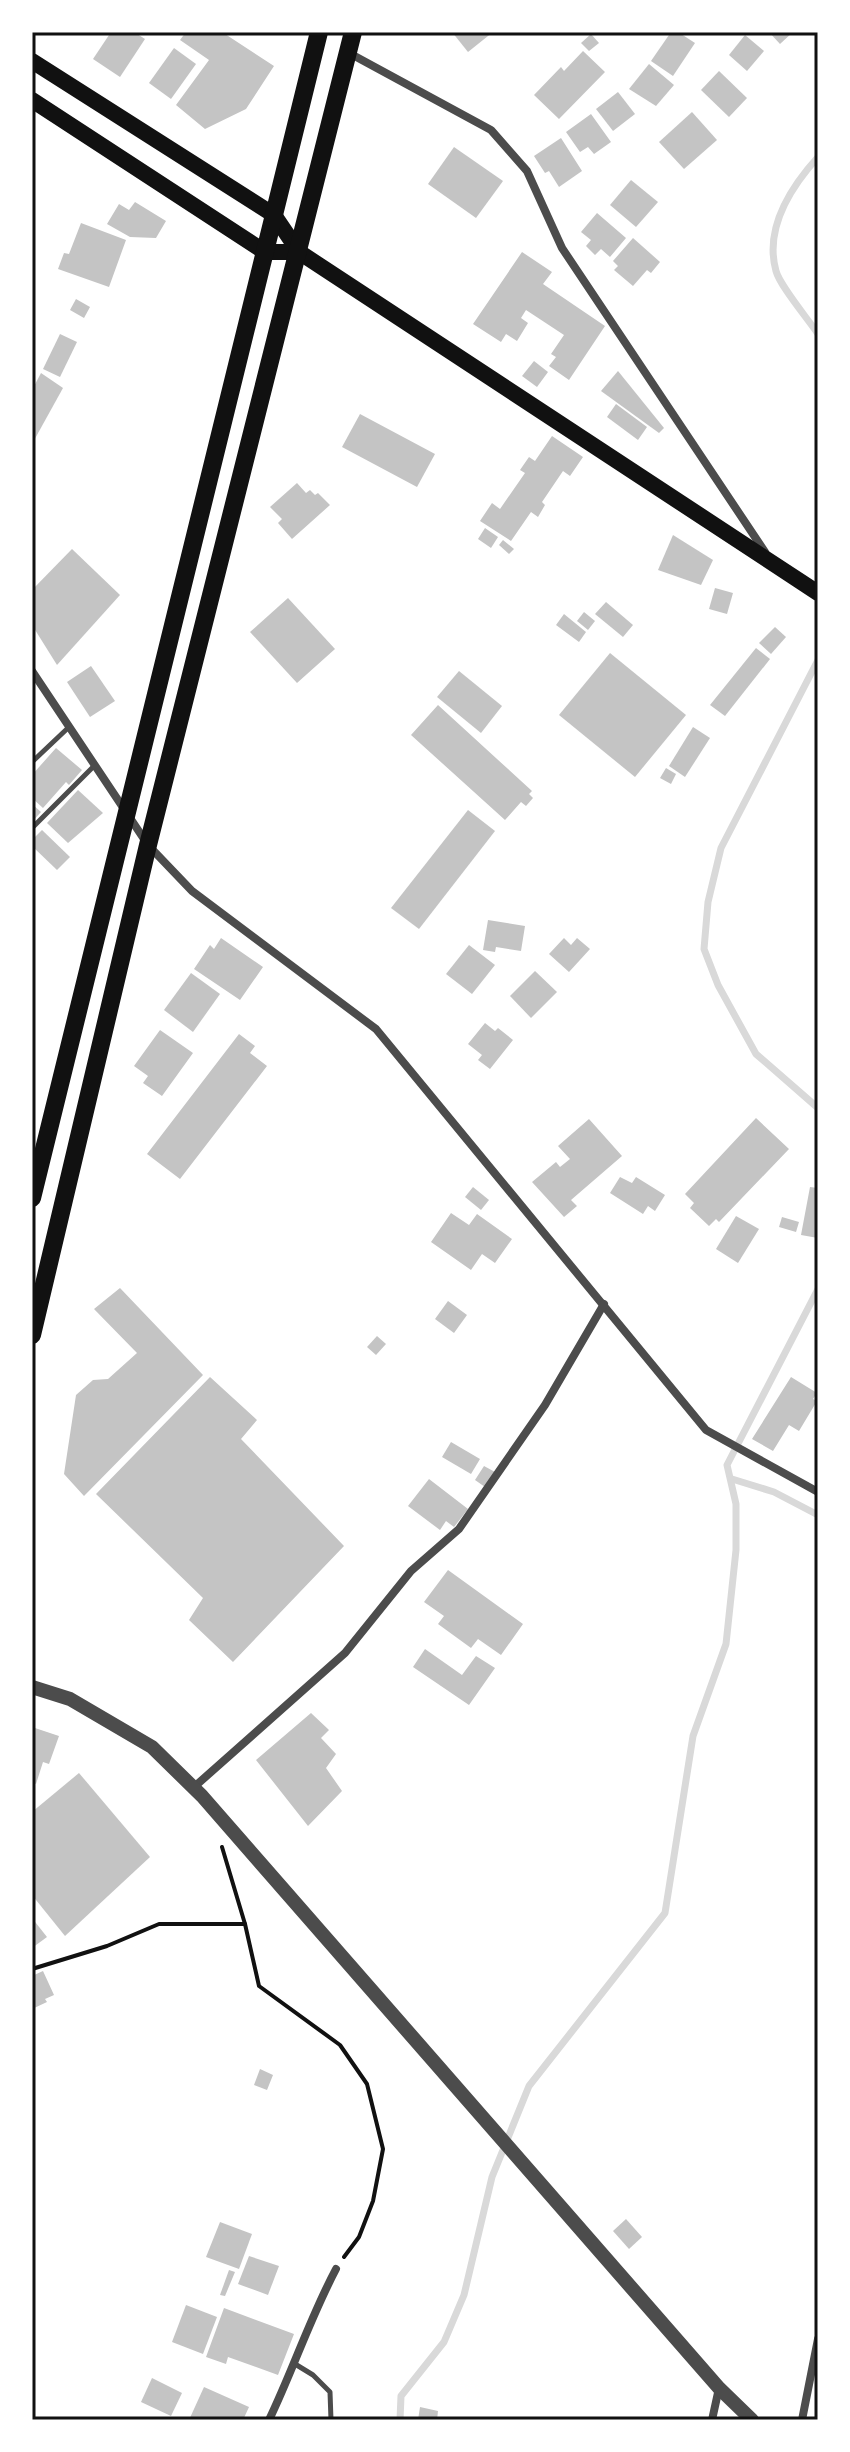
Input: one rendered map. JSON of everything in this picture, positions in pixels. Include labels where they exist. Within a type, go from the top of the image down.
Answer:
[{"type":"highway","points":[[32,1198],[319,32]]},
{"type":"highway","points":[[32,1335],[148,845],[353,32]]},
{"type":"main road","points":[[32,61],[274,215],[299,252],[818,593]]},
{"type":"main road","points":[[32,100],[265,252],[299,252]]},
{"type":"street","points":[[348,53],[491,130],[527,171],[562,248],[771,563]]},
{"type":"street","points":[[32,671],[148,845],[192,891],[376,1029],[706,1430],[818,1492]]},
{"type":"street","points":[[193,1788],[345,1653],[411,1571],[459,1529],[545,1405],[604,1304]]},
{"type":"street","points":[[32,1687],[70,1699],[152,1747],[193,1788],[719,2388],[752,2420]]},
{"type":"street","points":[[269,2420],[295,2364],[316,2306],[336,2269]]},
{"type":"street","points":[[802,2420],[818,2339]]},
{"type":"street","points":[[712,2420],[719,2388]]},
{"type":"lane","points":[[32,762],[69,727]]},
{"type":"lane","points":[[32,828],[95,765]]},
{"type":"lane","points":[[295,2364],[313,2375],[330,2392],[331,2420]]},
{"type":"path","points":[[219,1839],[245,1924],[259,1986],[340,2045],[367,2084],[383,2149],[373,2201],[359,2237],[336,2269]]},
{"type":"path","points":[[32,1969],[107,1946],[159,1924],[245,1924]]},
{"type":"building","points":[[111,32],[134,32],[145,39],[120,77],[93,59]]},
{"type":"building","points":[[186,32],[222,32],[274,66],[246,109],[205,129],[176,105],[209,60],[180,40]]},
{"type":"building","points":[[452,32],[493,32],[468,52]]},
{"type":"building","points":[[671,32],[678,32],[695,43],[673,76],[651,61]]},
{"type":"building","points":[[769,32],[793,32],[780,44]]},
{"type":"building","points":[[591,34],[599,43],[589,51],[581,43]]},
{"type":"building","points":[[745,35],[764,51],[747,71],[729,55]]},
{"type":"building","points":[[174,48],[196,64],[171,99],[149,83]]},
{"type":"building","points":[[583,51],[605,72],[559,119],[534,95],[561,67],[564,71]]},
{"type":"building","points":[[649,64],[674,85],[656,106],[629,89]]},
{"type":"building","points":[[719,71],[747,98],[729,117],[701,90]]},
{"type":"building","points":[[618,92],[635,114],[613,131],[596,109]]},
{"type":"building","points":[[692,112],[717,140],[684,169],[659,142]]},
{"type":"building","points":[[591,114],[611,142],[594,154],[588,147],[580,152],[566,132]]},
{"type":"building","points":[[561,138],[582,171],[559,187],[534,156]]},
{"type":"building","points":[[454,147],[503,181],[476,218],[428,184]]},
{"type":"building","points":[[631,180],[658,202],[636,227],[610,205]]},
{"type":"building","points":[[135,202],[166,221],[156,238],[130,237],[107,224],[119,204],[129,210]]},
{"type":"building","points":[[597,213],[626,238],[610,257],[601,249],[595,255],[586,246],[591,240],[581,232]]},
{"type":"building","points":[[81,223],[126,240],[109,287],[58,269],[64,253],[69,254]]},
{"type":"building","points":[[633,238],[660,262],[651,273],[647,270],[633,286],[614,270],[618,266],[613,261]]},
{"type":"building","points":[[522,252],[552,272],[543,284],[605,326],[569,380],[549,366],[556,357],[551,354],[564,335],[526,310],[521,318],[528,323],[517,341],[506,334],[501,342],[473,324]]},
{"type":"building","points":[[76,299],[90,307],[84,318],[70,310]]},
{"type":"building","points":[[60,334],[77,342],[60,377],[43,369]]},
{"type":"building","points":[[534,361],[548,372],[537,387],[522,376]]},
{"type":"building","points":[[618,371],[664,428],[659,433],[601,391]]},
{"type":"building","points":[[41,373],[63,388],[32,444],[32,390]]},
{"type":"building","points":[[616,404],[647,427],[638,440],[607,417]]},
{"type":"building","points":[[360,414],[435,454],[417,487],[342,447]]},
{"type":"building","points":[[552,436],[583,457],[570,476],[563,471],[542,502],[545,505],[538,517],[531,512],[511,541],[480,521],[492,503],[500,509],[525,473],[520,470],[529,457],[535,461]]},
{"type":"building","points":[[297,483],[306,493],[310,490],[315,495],[318,493],[330,505],[292,539],[278,523],[282,519],[270,507]]},
{"type":"building","points":[[485,528],[498,537],[491,548],[478,539]]},
{"type":"building","points":[[673,535],[713,560],[701,585],[658,570]]},
{"type":"building","points":[[503,540],[514,549],[509,554],[499,545]]},
{"type":"building","points":[[72,549],[120,595],[57,665],[32,625],[32,590]]},
{"type":"building","points":[[715,588],[733,593],[727,614],[709,609]]},
{"type":"building","points":[[288,598],[335,649],[297,683],[250,632]]},
{"type":"building","points":[[606,602],[633,625],[623,637],[595,614]]},
{"type":"building","points":[[584,612],[595,621],[588,630],[577,621]]},
{"type":"building","points":[[564,614],[586,632],[579,642],[556,625]]},
{"type":"building","points":[[775,627],[786,637],[771,654],[759,643]]},
{"type":"building","points":[[756,648],[770,659],[725,716],[710,705]]},
{"type":"building","points":[[610,653],[686,715],[635,777],[559,715]]},
{"type":"building","points":[[91,666],[115,701],[90,717],[67,682]]},
{"type":"building","points":[[459,671],[502,706],[481,733],[437,697]]},
{"type":"building","points":[[438,705],[532,791],[529,794],[533,798],[526,806],[521,802],[505,820],[411,735]]},
{"type":"building","points":[[693,727],[710,738],[685,777],[669,766]]},
{"type":"building","points":[[56,748],[82,770],[69,785],[66,782],[43,808],[32,798],[32,775]]},
{"type":"building","points":[[666,768],[676,774],[671,784],[660,778]]},
{"type":"building","points":[[78,790],[103,813],[68,843],[47,823]]},
{"type":"building","points":[[32,804],[41,812],[32,822]]},
{"type":"building","points":[[468,810],[495,831],[419,929],[391,908]]},
{"type":"building","points":[[42,830],[70,857],[57,870],[32,846],[32,840]]},
{"type":"building","points":[[488,920],[525,926],[521,951],[496,947],[495,952],[483,950]]},
{"type":"building","points":[[221,938],[263,967],[240,1000],[194,969],[210,945],[214,949]]},
{"type":"building","points":[[564,938],[571,945],[577,938],[590,949],[569,972],[549,954]]},
{"type":"building","points":[[469,945],[495,965],[472,994],[446,974]]},
{"type":"building","points":[[535,971],[557,992],[531,1018],[510,996]]},
{"type":"building","points":[[191,973],[220,994],[193,1032],[164,1010]]},
{"type":"building","points":[[485,1023],[495,1031],[498,1028],[513,1040],[490,1069],[478,1060],[482,1055],[468,1044]]},
{"type":"building","points":[[160,1030],[193,1053],[162,1096],[143,1083],[148,1076],[134,1066]]},
{"type":"building","points":[[239,1034],[255,1046],[250,1053],[267,1066],[180,1179],[147,1154]]},
{"type":"building","points":[[756,1118],[789,1149],[719,1222],[716,1219],[709,1226],[690,1208],[694,1203],[685,1194]]},
{"type":"building","points":[[589,1119],[622,1156],[571,1200],[577,1206],[564,1217],[532,1182],[556,1162],[560,1167],[570,1159],[558,1146]]},
{"type":"building","points":[[620,1177],[632,1183],[636,1177],[665,1195],[655,1211],[648,1206],[643,1214],[610,1193]]},
{"type":"building","points":[[473,1187],[489,1200],[481,1210],[465,1197]]},
{"type":"building","points":[[810,1187],[818,1188],[818,1238],[801,1235]]},
{"type":"building","points":[[451,1213],[469,1225],[477,1214],[512,1239],[495,1263],[482,1254],[471,1270],[431,1242]]},
{"type":"building","points":[[736,1216],[759,1229],[738,1263],[716,1249]]},
{"type":"building","points":[[782,1217],[799,1222],[796,1232],[779,1227]]},
{"type":"building","points":[[120,1288],[203,1375],[84,1496],[64,1474],[76,1395],[93,1380],[108,1379],[137,1353],[94,1309]]},
{"type":"building","points":[[448,1301],[467,1315],[454,1333],[435,1319]]},
{"type":"building","points":[[377,1336],[386,1344],[376,1355],[367,1347]]},
{"type":"building","points":[[210,1377],[257,1420],[241,1439],[344,1546],[233,1662],[189,1620],[203,1598],[96,1494]]},
{"type":"building","points":[[791,1377],[817,1393],[813,1399],[817,1401],[799,1431],[789,1425],[773,1451],[752,1439]]},
{"type":"building","points":[[451,1442],[480,1459],[471,1474],[442,1457]]},
{"type":"building","points":[[484,1466],[495,1472],[485,1487],[475,1480]]},
{"type":"building","points":[[429,1479],[468,1509],[454,1527],[446,1521],[440,1530],[408,1506]]},
{"type":"building","points":[[448,1570],[523,1624],[501,1655],[478,1639],[471,1648],[438,1624],[444,1616],[424,1602]]},
{"type":"building","points":[[425,1649],[462,1675],[476,1656],[495,1668],[469,1705],[413,1667]]},
{"type":"building","points":[[311,1713],[329,1730],[321,1738],[336,1754],[326,1768],[342,1791],[308,1826],[256,1760]]},
{"type":"building","points":[[32,1727],[59,1736],[49,1764],[43,1762],[36,1784],[32,1782]]},
{"type":"building","points":[[79,1773],[150,1857],[65,1936],[32,1895],[32,1812]]},
{"type":"building","points":[[32,1918],[47,1937],[32,1948]]},
{"type":"building","points":[[43,1971],[54,1995],[32,2009],[32,1976]]},
{"type":"building","points":[[260,2069],[273,2075],[267,2090],[254,2085]]},
{"type":"building","points":[[626,2219],[642,2237],[629,2249],[613,2231]]},
{"type":"building","points":[[220,2222],[252,2234],[239,2269],[206,2257]]},
{"type":"building","points":[[249,2256],[279,2266],[268,2295],[238,2284]]},
{"type":"building","points":[[229,2270],[235,2272],[225,2296],[220,2295]]},
{"type":"building","points":[[186,2305],[217,2317],[203,2354],[172,2342]]},
{"type":"building","points":[[224,2308],[294,2334],[278,2375],[228,2357],[226,2364],[206,2357]]},
{"type":"building","points":[[152,2378],[182,2393],[171,2416],[141,2402]]},
{"type":"building","points":[[204,2387],[249,2407],[243,2420],[189,2420]]},
{"type":"building","points":[[420,2407],[438,2411],[437,2420],[418,2420]]},
{"type":"waterway","points":[[818,157],[789,195],[782,210],[773,255],[783,285],[818,334]]},
{"type":"waterway","points":[[818,660],[721,848],[708,902],[704,949],[718,985],[756,1054],[818,1108]]},
{"type":"waterway","points":[[400,2420],[401,2396],[444,2342],[464,2295],[492,2177],[529,2086],[665,1913],[693,1736],[726,1644],[736,1550],[736,1504],[727,1465],[818,1289]]},
{"type":"waterway","points":[[732,1479],[774,1492],[818,1515]]}]
